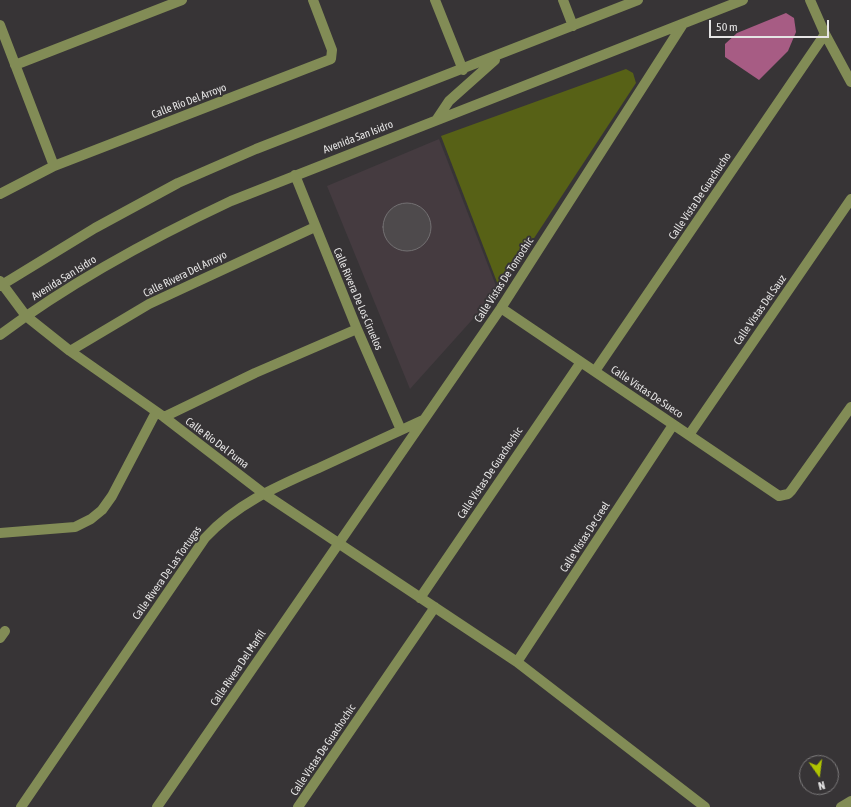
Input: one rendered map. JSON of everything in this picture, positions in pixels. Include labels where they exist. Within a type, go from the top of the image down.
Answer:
[{"type":"street","points":[[15,65],[182,0]]},
{"type":"street","name":"Calle Río Del Arroyo","points":[[0,194],[54,166],[331,59],[332,50],[313,0]]},
{"type":"street","points":[[436,0],[463,70]]},
{"type":"street","points":[[563,0],[573,26]]},
{"type":"street","points":[[1,284],[95,228],[178,183],[256,149],[463,70],[638,0]]},
{"type":"street","name":"Avenida San Isidro","points":[[0,335],[26,316],[98,269],[166,231],[232,201],[437,119],[743,0]]},
{"type":"street","points":[[810,0],[825,34],[851,82]]},
{"type":"street","name":"Calle Vistas De Tomochic","points":[[338,543],[501,308],[683,24]]},
{"type":"street","points":[[0,25],[54,166]]},
{"type":"street","name":"Calle Vista De Guachucho","points":[[595,371],[825,34]]},
{"type":"street","points":[[437,119],[449,101],[501,54]]},
{"type":"street","name":"Calle Rivera De Los Ciruelos","points":[[295,175],[357,329],[402,430]]},
{"type":"street","name":"Calle Vistas Del Sauz","points":[[689,435],[851,199]]},
{"type":"street","name":"Calle Rivera Del Arroyo","points":[[70,351],[149,304],[315,227]]},
{"type":"street","name":"Calle Río Del Puma","points":[[1,284],[26,316],[70,351],[160,414],[263,493],[517,662],[705,807]]},
{"type":"street","name":"Calle Vistas De Sueco","points":[[501,308],[779,496],[788,494],[791,491],[851,407]]},
{"type":"street","points":[[0,533],[75,527],[90,519],[102,510],[112,496],[160,414],[357,329]]},
{"type":"street","name":"Calle Vistas De Guachochic","points":[[420,598],[581,362]]},
{"type":"street","name":"Calle Rivera De Las Tortugas","points":[[21,807],[205,538],[218,524],[236,509],[263,493],[423,420]]},
{"type":"street","name":"Calle Vistas De Creel","points":[[517,662],[673,425]]},
{"type":"street","name":"Calle Rivera Del Marfil","points":[[158,807],[338,543]]},
{"type":"street","name":"Calle Vistas De Guachochic","points":[[298,807],[435,607]]},
{"type":"street","points":[[841,807],[851,801]]},
{"type":"shaded area","points":[[786,13],[794,18],[796,32],[788,51],[759,80],[725,57],[725,44],[737,33]]},
{"type":"shaded area","points":[[439,139],[498,291],[410,389],[327,186]]},
{"type":"green space","points":[[626,69],[633,73],[636,83],[500,290],[441,136]]},
{"type":"building","points":[[407,203],[416,205],[424,210],[429,218],[431,227],[429,236],[424,244],[416,249],[407,251],[398,249],[390,244],[385,236],[383,227],[385,218],[390,210],[398,205]]}]
